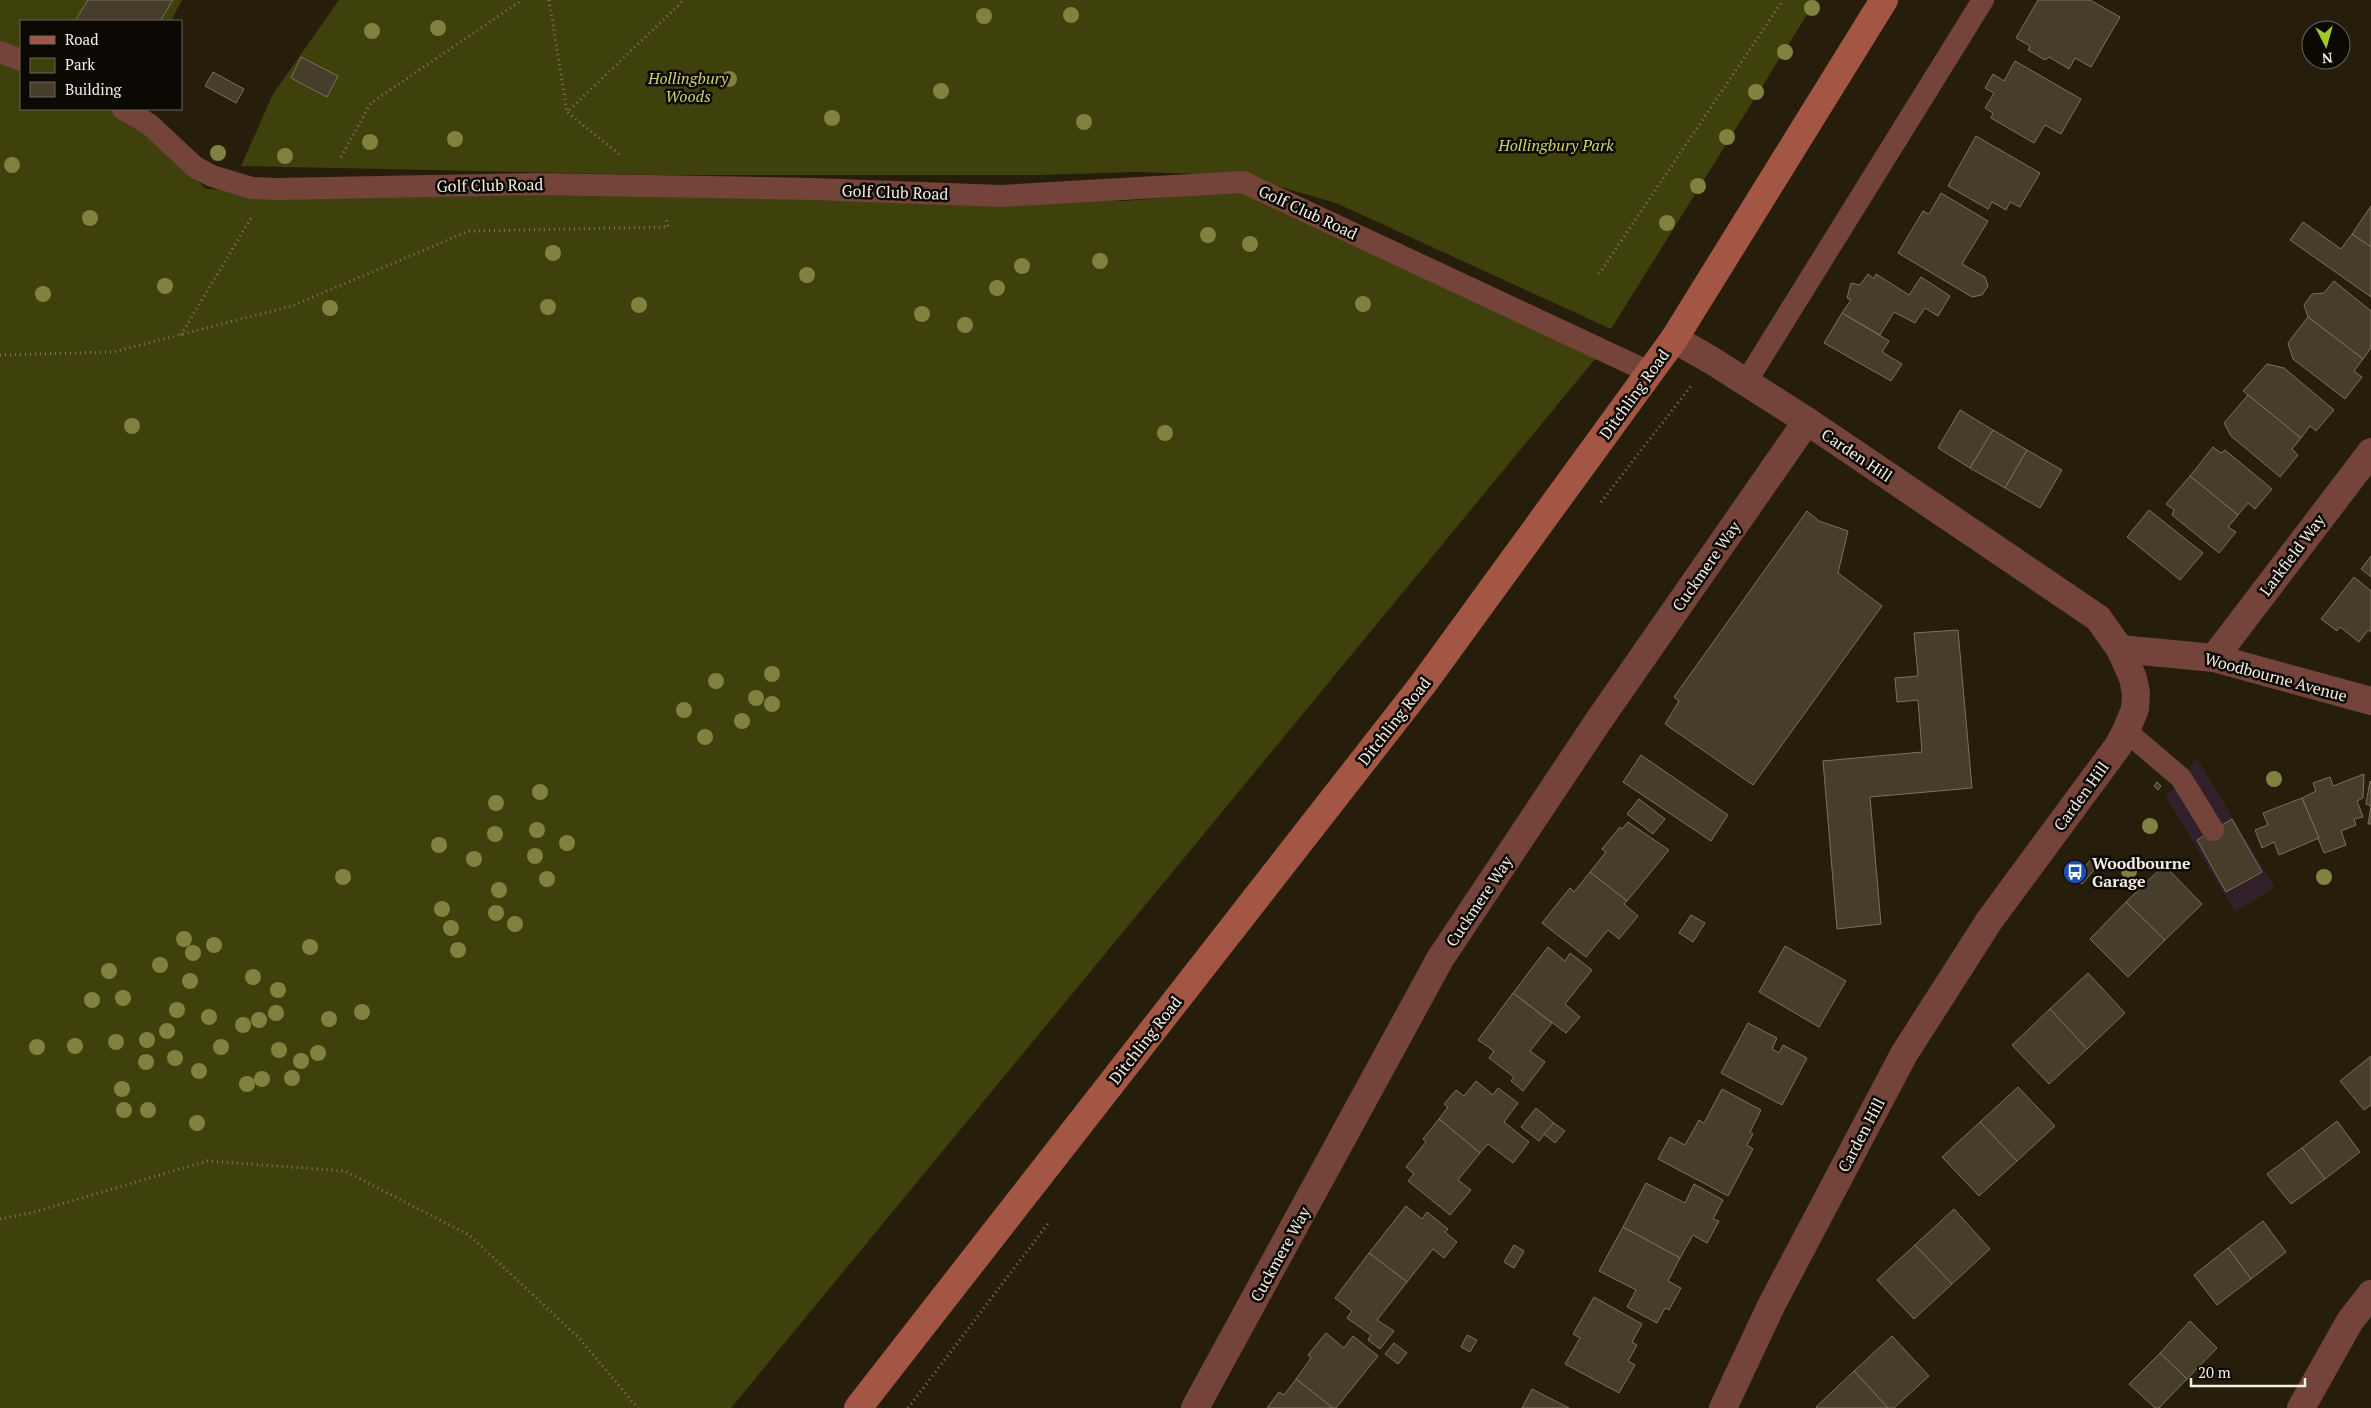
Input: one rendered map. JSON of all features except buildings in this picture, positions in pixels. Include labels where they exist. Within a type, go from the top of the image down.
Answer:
[{"type":"street","name":"Ditchling Road","points":[[858,1408],[1423,684],[1674,339],[1884,0]]},
{"type":"street","name":"Carden Hill","points":[[1674,339],[1807,421],[2098,618],[2120,649],[2136,693],[2135,709],[2126,731],[2112,754],[1989,921],[1904,1054],[1772,1304],[1723,1408]]},
{"type":"street","name":"Cuckmere Way","points":[[1195,1408],[1440,959],[1600,720],[1807,421]]},
{"type":"street","name":"Larkfield Way","points":[[2214,658],[2371,452]]},
{"type":"street","name":"Woodbourne Avenue","points":[[2120,649],[2214,658],[2371,701]]},
{"type":"street","points":[[2301,1408],[2350,1321],[2371,1294]]},
{"type":"lane","points":[[1746,382],[1982,0]]},
{"type":"lane","points":[[0,52],[20,60]]},
{"type":"lane","name":"Golf Club Road","points":[[125,110],[149,124],[195,167],[212,176],[252,188],[275,190],[325,187],[535,184],[814,189],[1001,196],[1243,182],[1649,372]]},
{"type":"lane","points":[[2126,731],[2181,778],[2214,830]]},
{"type":"path","points":[[325,187],[371,103],[522,0]]},
{"type":"path","points":[[0,355],[113,352],[292,306],[469,231],[668,227],[659,187],[567,112],[549,0]]},
{"type":"path","points":[[567,112],[684,0]]},
{"type":"path","points":[[1599,274],[1783,0]]},
{"type":"path","points":[[180,335],[254,212]]},
{"type":"path","points":[[0,1219],[31,1213],[207,1161],[345,1171],[470,1235],[578,1337],[638,1408]]},
{"type":"shaded area","points":[[2197,758],[2275,888],[2235,912],[2166,797]]},
{"type":"green space","points":[[0,0],[182,0],[172,20],[20,20],[20,110],[126,110],[206,189],[321,192],[671,190],[1124,201],[1245,191],[1600,353],[731,1408],[0,1408]]},
{"type":"green space","points":[[339,0],[1816,0],[1611,329],[1336,203],[1240,175],[1136,172],[1040,175],[659,175],[241,166],[273,94]]},
{"type":"place","name":"Woodbourne Garage","points":[[2075,872]]},
{"type":"park label","name":"Hollingbury Woods","points":[[688,87]]},
{"type":"park label","name":"Hollingbury Park","points":[[1556,145]]}]
